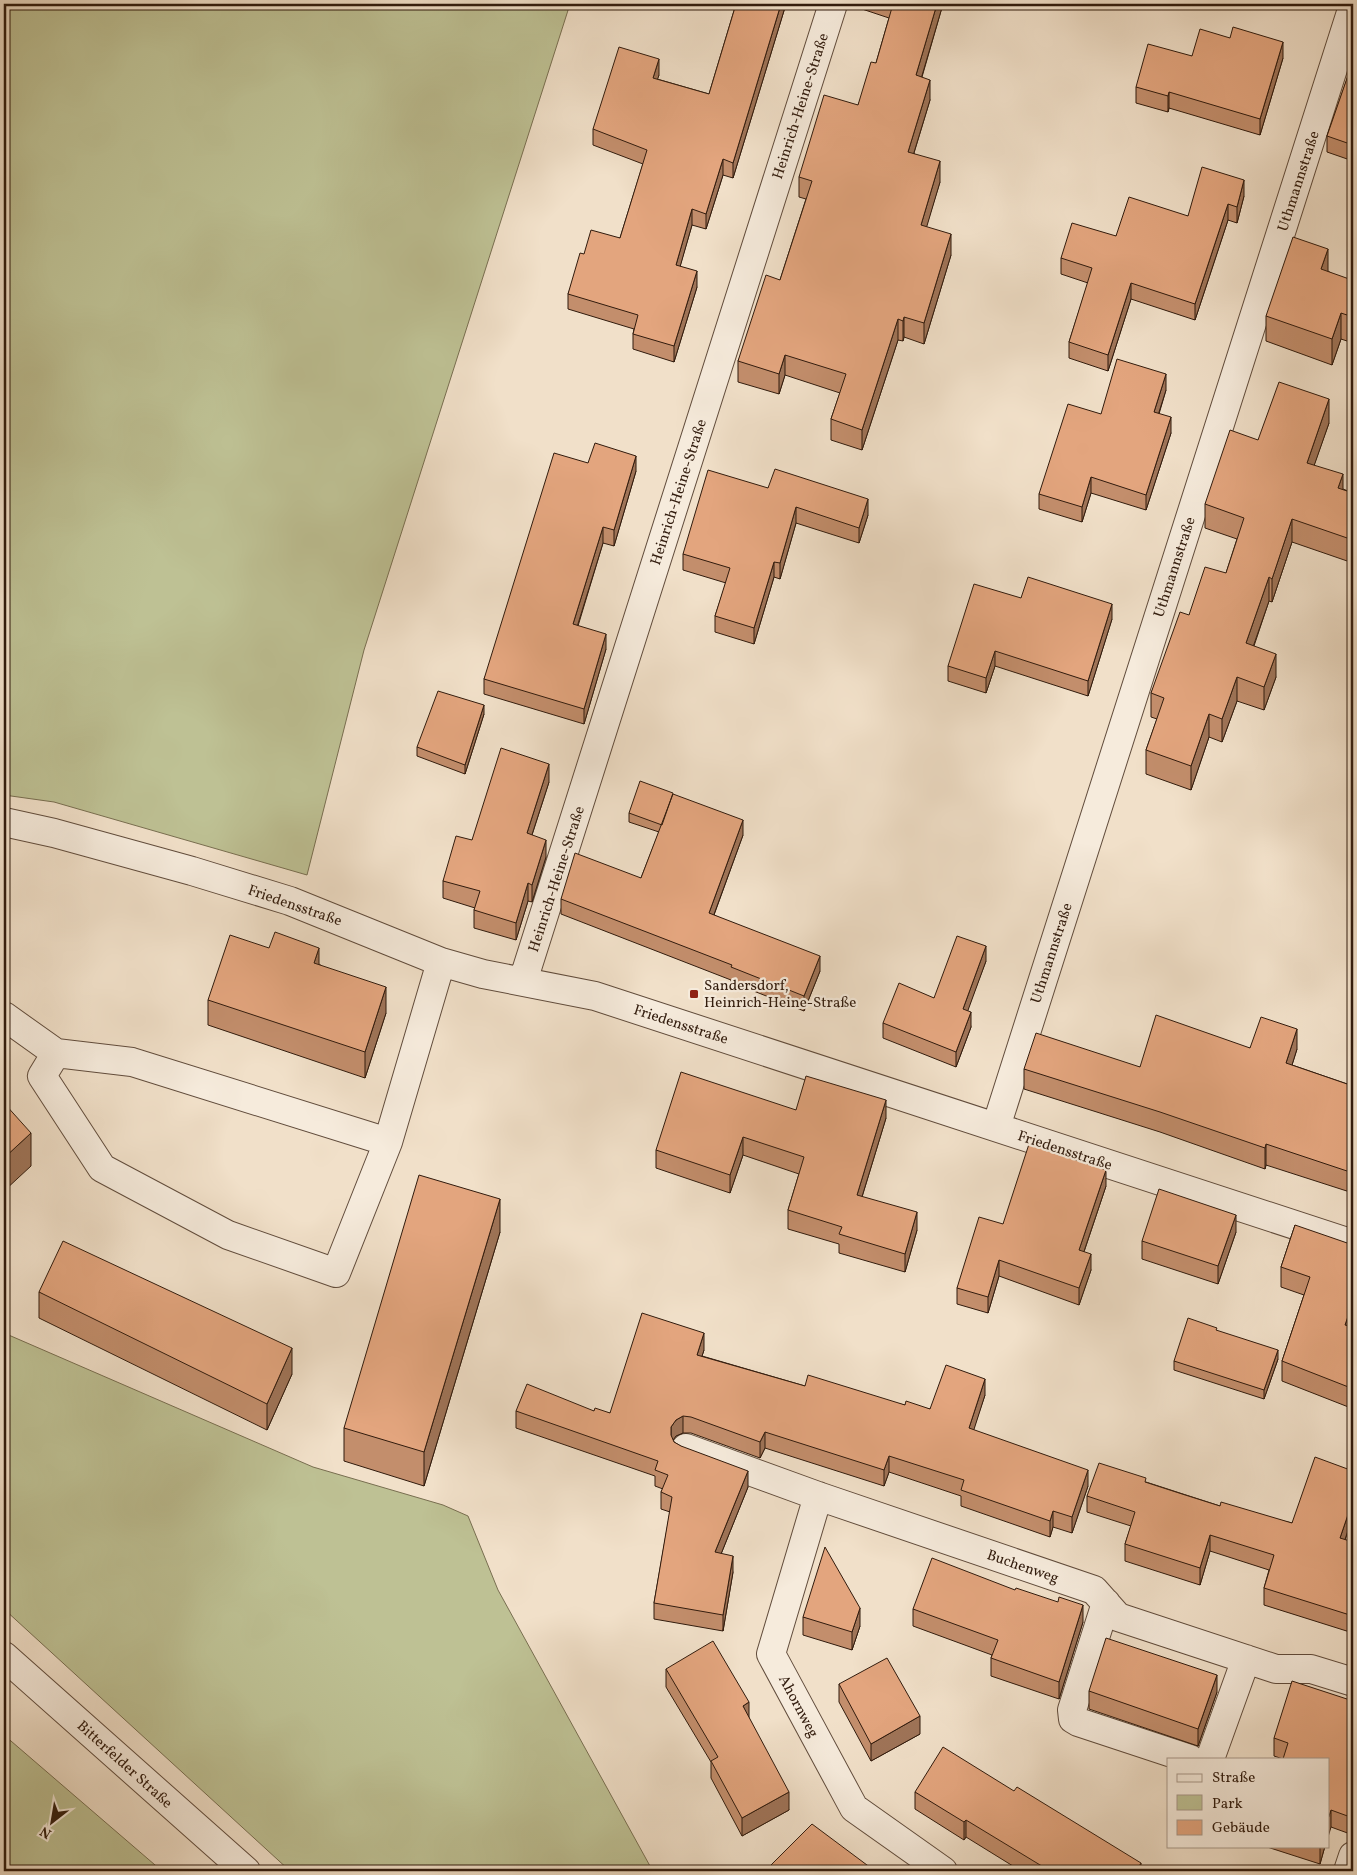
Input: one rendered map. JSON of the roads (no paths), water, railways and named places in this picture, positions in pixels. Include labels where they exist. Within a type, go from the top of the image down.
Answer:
[{"type":"street","name":"Heinrich-Heine-Straße","points":[[523,981],[833,4]]},
{"type":"street","name":"Uthmannstraße","points":[[996,1127],[1353,6]]},
{"type":"street","name":"Friedensstraße","points":[[4,822],[54,833],[192,871],[290,901],[442,962],[484,974],[595,996],[1353,1244]]},
{"type":"street","points":[[56,1052],[42,1076],[102,1168],[228,1235],[336,1272],[388,1142],[442,962]]},
{"type":"street","points":[[4,1016],[56,1052],[132,1062],[388,1142]]},
{"type":"street","name":"Buchenweg","points":[[686,1448],[818,1496],[1094,1590],[1118,1617],[1276,1669],[1311,1669],[1353,1682]]},
{"type":"street","name":"Ahornweg","points":[[818,1496],[771,1654],[854,1808],[943,1871]]},
{"type":"street","points":[[1106,1602],[1072,1710],[1073,1719],[1187,1758]]},
{"type":"street","name":"Bitterfelder Straße","points":[[4,1656],[246,1871]]},
{"type":"street","points":[[1210,1758],[1246,1659]]},
{"type":"street","points":[[1348,1871],[1353,1856]]},
{"type":"place","name":"Sandersdorf, Heinrich-Heine-Straße","points":[[694,994]]}]
